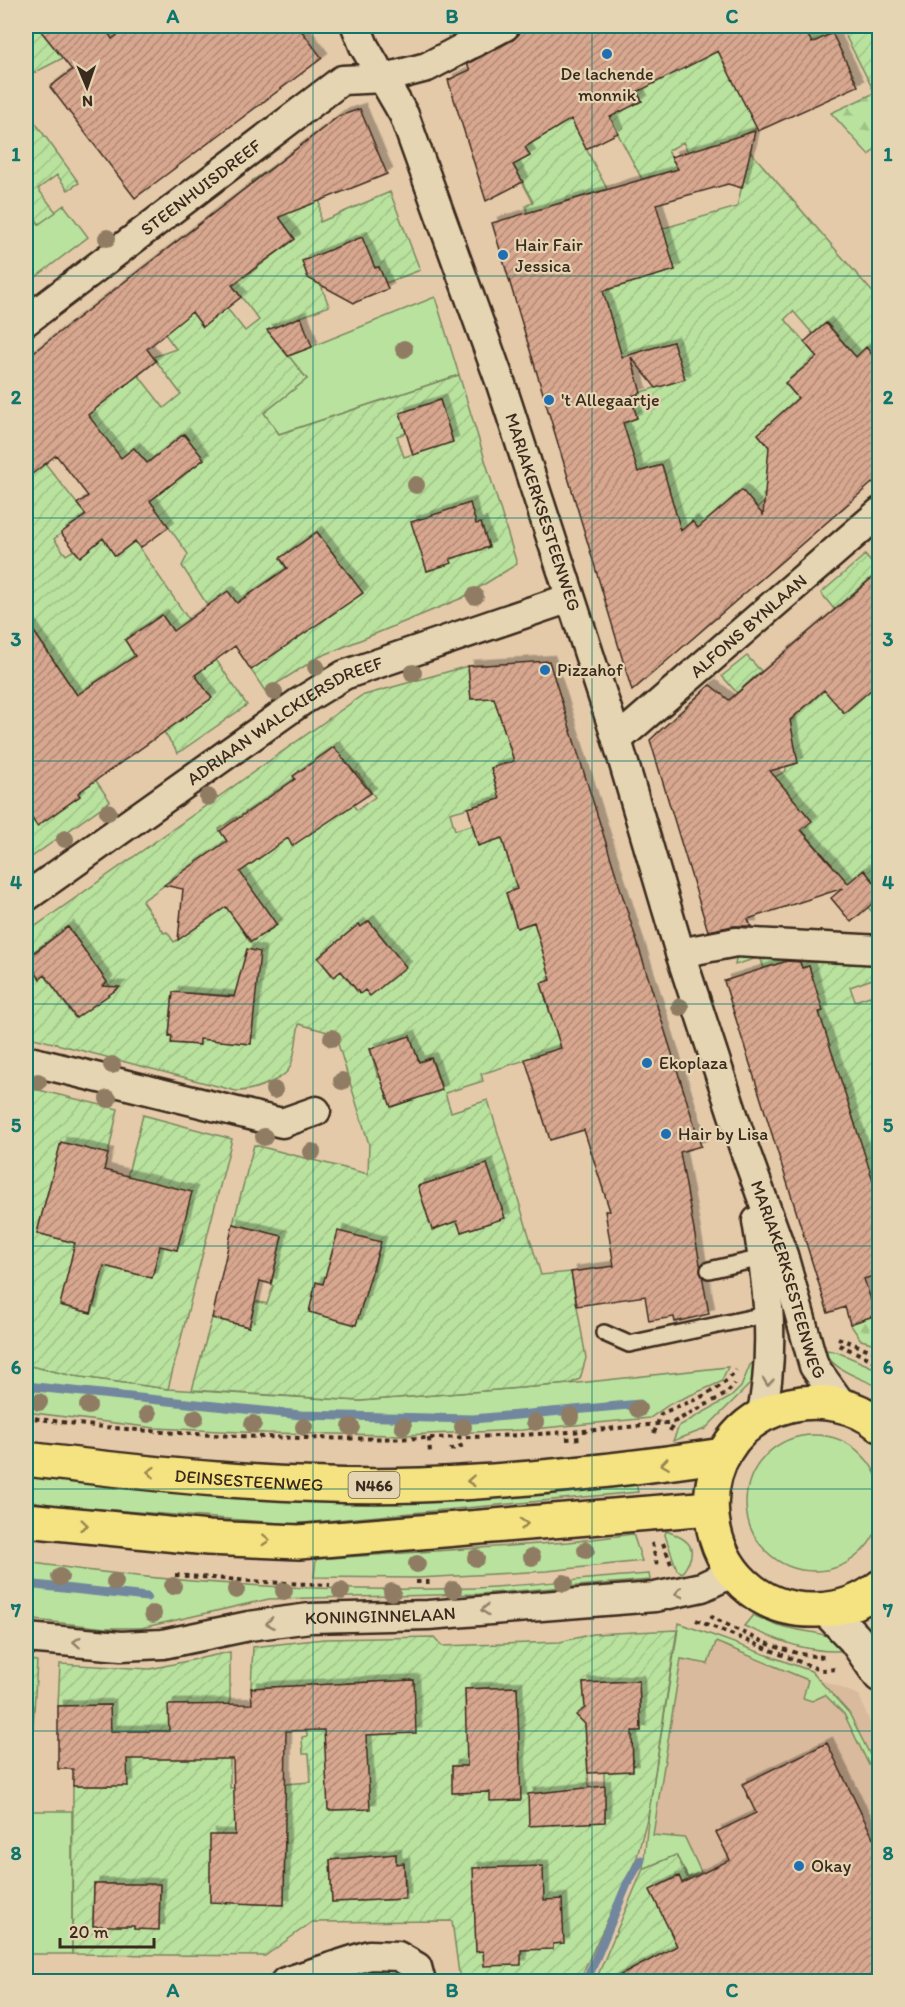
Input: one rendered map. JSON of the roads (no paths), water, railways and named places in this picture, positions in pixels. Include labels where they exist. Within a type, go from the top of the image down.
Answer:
[{"type":"highway","points":[[879,1425],[860,1412],[842,1405],[821,1402],[801,1402],[780,1407],[761,1416],[733,1440],[723,1455],[711,1490],[710,1508],[717,1544],[734,1572],[757,1593],[786,1606],[806,1610],[827,1610],[850,1604],[879,1587]]},
{"type":"highway","name":"DEINSESTEENWEG","points":[[26,1459],[227,1480],[420,1485],[603,1472],[723,1455]]},
{"type":"highway","points":[[26,1520],[208,1538],[299,1542],[710,1508]]},
{"type":"street","name":"MARIAKERKSESTEENWEG","points":[[356,26],[364,45],[385,78],[404,115],[500,381],[617,740],[680,953],[744,1148],[773,1256],[814,1366],[842,1405]]},
{"type":"street","name":"STEENHUISDREEF","points":[[26,321],[342,80],[385,78],[427,67],[505,26]]},
{"type":"street","name":"ALFONS BYNLAAN","points":[[617,740],[879,512]]},
{"type":"street","name":"ADRIAAN WALCKIERSDREEF","points":[[26,897],[300,702],[344,675],[570,598]]},
{"type":"street","points":[[680,953],[736,942],[879,950]]},
{"type":"street","points":[[26,1060],[282,1123],[316,1111]]},
{"type":"street","name":"MARIAKERKSESTEENWEG","points":[[761,1416],[769,1372],[769,1314],[773,1256]]},
{"type":"street","name":"KONINGINNELAAN","points":[[26,1638],[121,1646],[163,1644],[249,1626],[310,1618],[428,1615],[656,1597],[702,1587],[734,1572]]},
{"type":"street","points":[[827,1610],[855,1639],[879,1676]]},
{"type":"street","points":[[285,1982],[369,1955],[398,1956],[417,1967],[421,1982]]},
{"type":"lane","points":[[709,1270],[773,1256]]},
{"type":"lane","points":[[604,1333],[629,1344],[769,1314]]},
{"type":"waterway","points":[[26,1386],[301,1415],[473,1419],[640,1404]]},
{"type":"waterway","points":[[26,1584],[147,1597]]},
{"type":"waterway","points":[[586,1982],[627,1884],[641,1860]]},
{"type":"place","name":"De lachende monnik","points":[[607,54]]},
{"type":"place","name":"Hair Fair Jessica","points":[[503,255]]},
{"type":"place","name":"'t Allegaartje","points":[[549,400]]},
{"type":"place","name":"Pizzahof","points":[[545,670]]},
{"type":"place","name":"Ekoplaza","points":[[647,1063]]},
{"type":"place","name":"Hair by Lisa","points":[[666,1134]]},
{"type":"place","name":"Okay","points":[[799,1866]]}]
